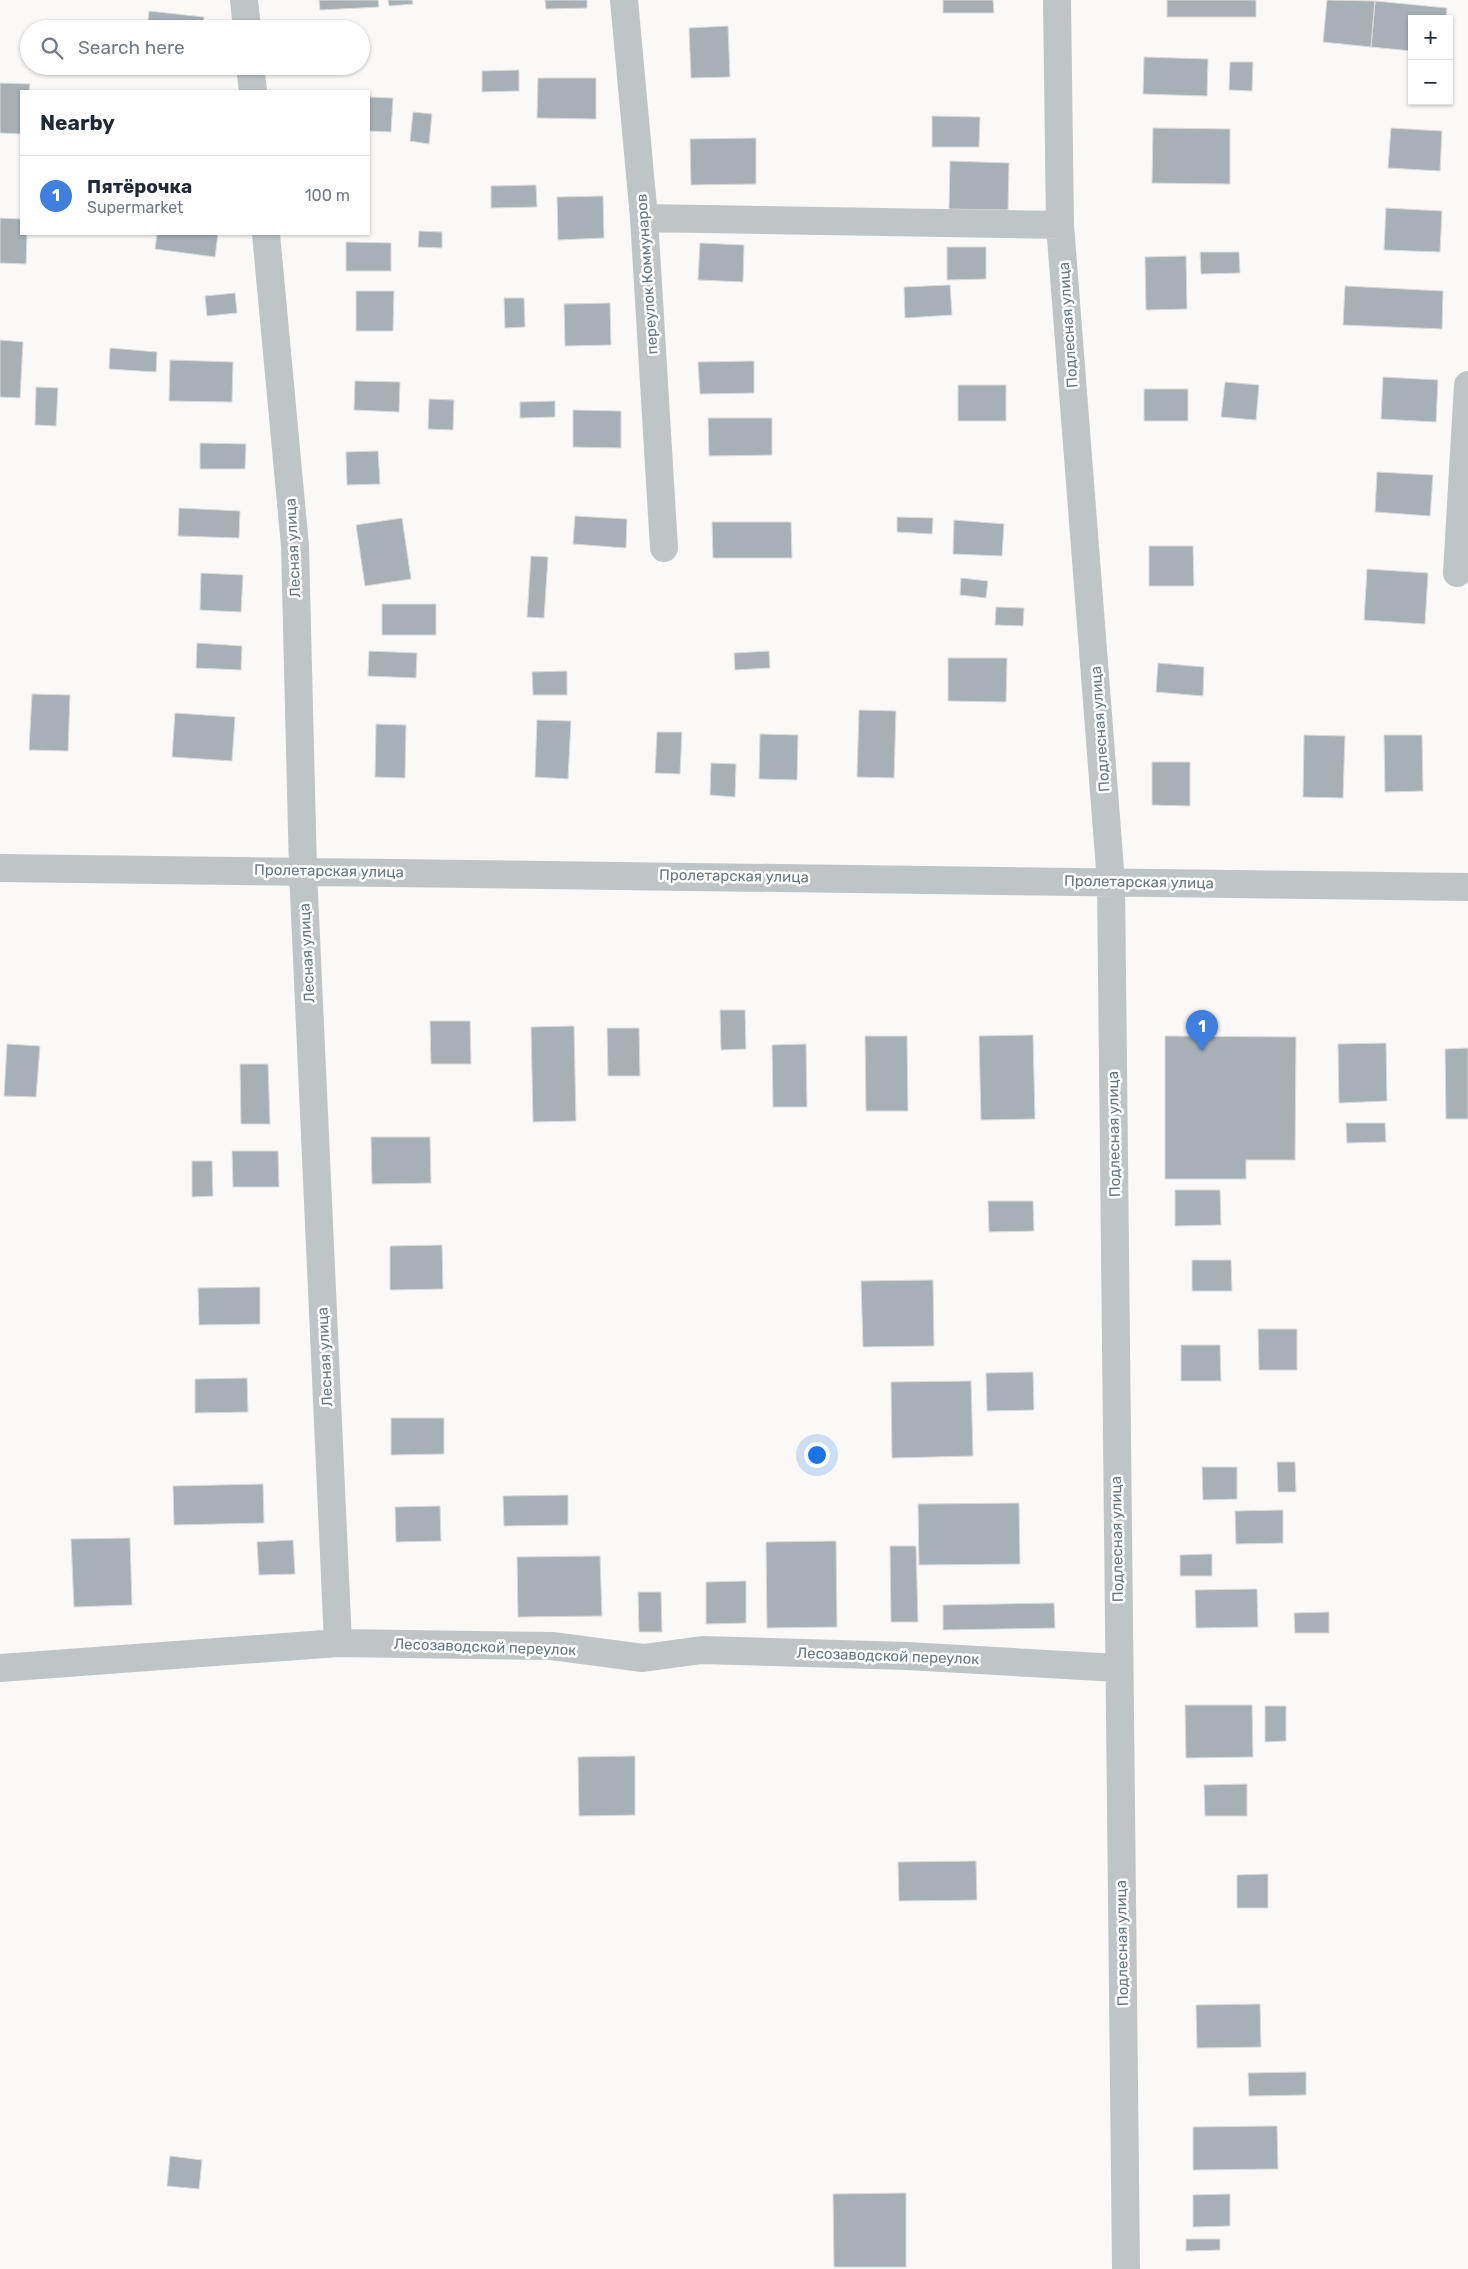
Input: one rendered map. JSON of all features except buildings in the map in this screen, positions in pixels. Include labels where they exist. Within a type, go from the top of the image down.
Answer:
[{"type":"street","points":[[244,0],[246,20]]},
{"type":"street","name":"переулок Коммунаров","points":[[624,0],[644,218],[664,548]]},
{"type":"street","name":"Подлесная улица","points":[[1057,0],[1060,225],[1111,882],[1118,1668],[1126,2269]]},
{"type":"street","points":[[251,75],[253,90]]},
{"type":"street","points":[[644,218],[1060,225]]},
{"type":"street","name":"Лесная улица","points":[[266,235],[295,546],[303,870],[338,1643]]},
{"type":"street","points":[[1456,573],[1468,385]]},
{"type":"street","name":"Пролетарская улица","points":[[0,868],[303,870],[1468,887]]},
{"type":"street","name":"Лесозаводской переулок","points":[[0,1668],[338,1643],[552,1646],[643,1658],[702,1650],[908,1656],[1118,1668]]},
{"type":"place","name":"Пятёрочка","points":[[1202,1051]]}]
